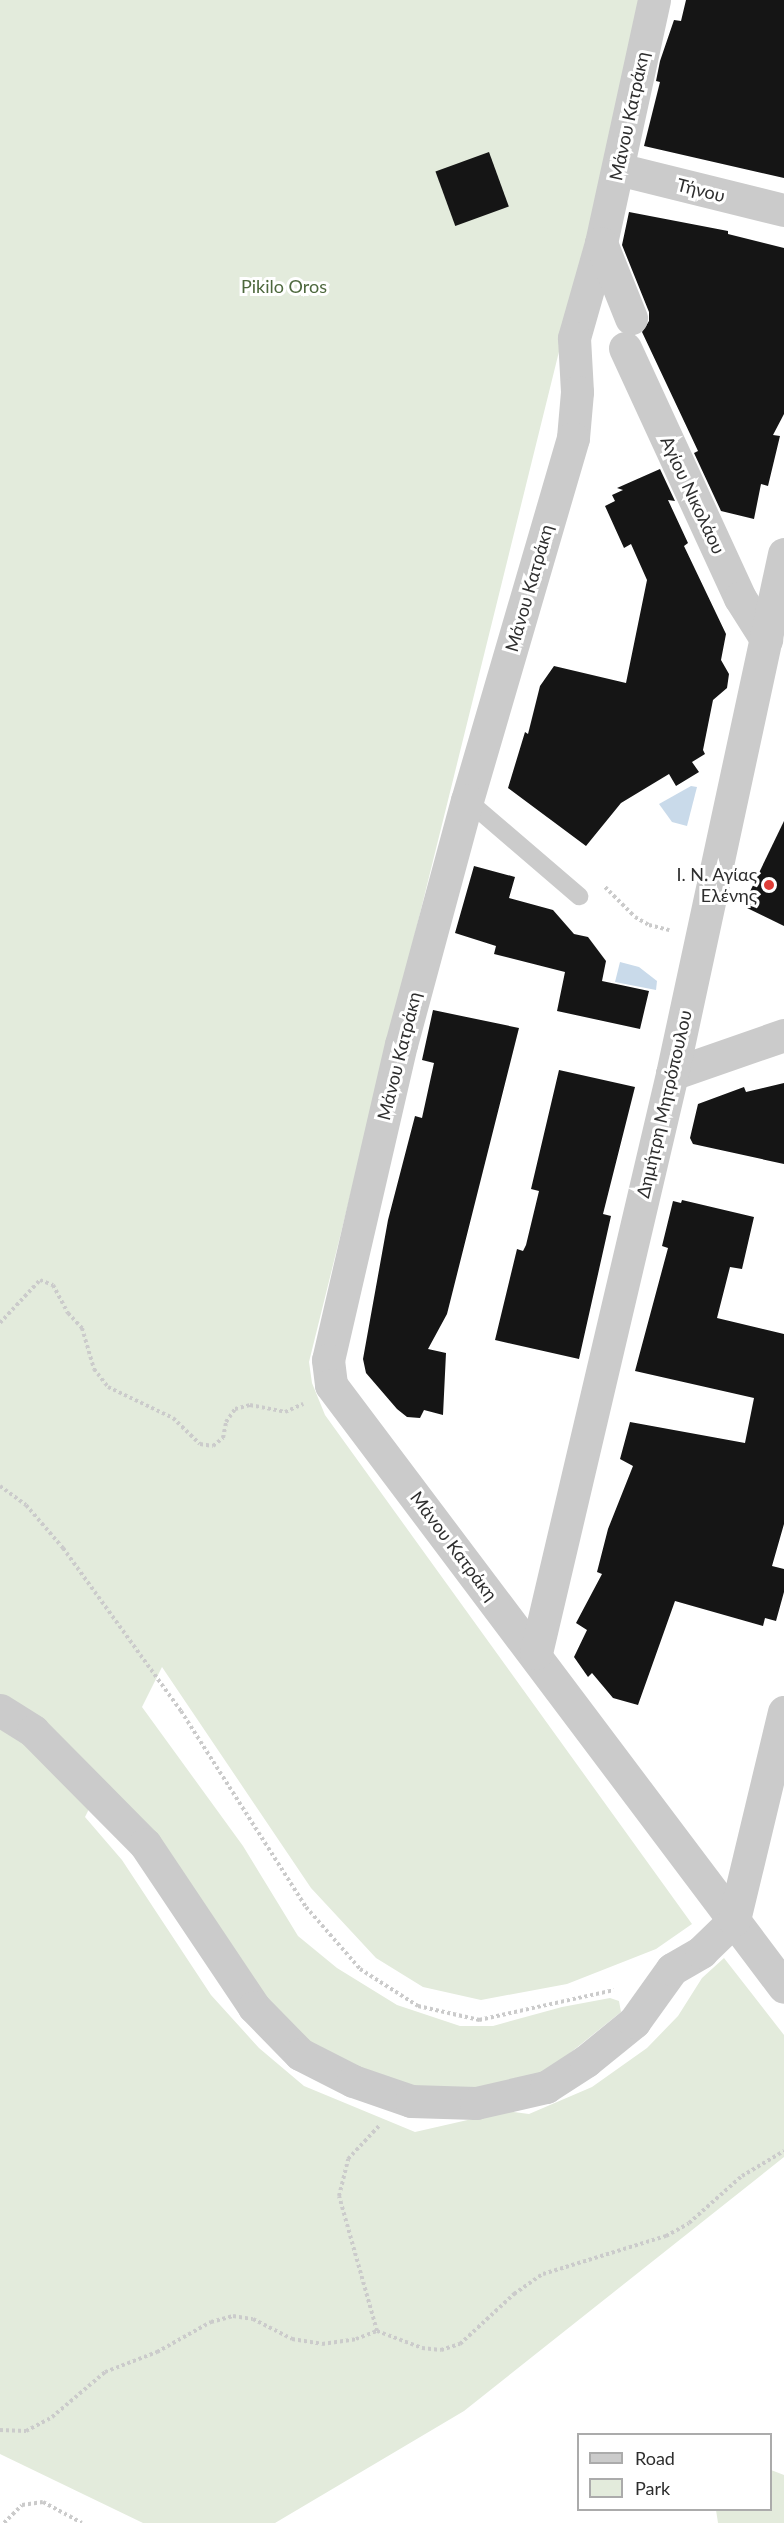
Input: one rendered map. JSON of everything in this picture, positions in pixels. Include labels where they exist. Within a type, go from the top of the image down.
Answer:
[{"type":"street","name":"Μάνου Κατράκη","points":[[654,0],[601,243],[574,338],[577,392],[573,438],[466,800],[401,1044],[328,1360],[331,1385],[536,1653],[784,1987]]},
{"type":"street","name":"Τήνου","points":[[618,169],[784,210]]},
{"type":"street","name":"Αγίου Νικολάου","points":[[601,243],[628,333],[740,598],[766,639]]},
{"type":"street","name":"Δημήτρη Μητρόπουλου","points":[[536,1653],[672,1074],[784,554]]},
{"type":"street","points":[[672,1074],[784,1035]]},
{"type":"street","points":[[0,1710],[33,1731],[145,1844],[254,2007],[300,2054],[353,2081],[411,2101],[476,2103],[546,2086],[634,2022],[672,1969],[700,1952],[735,1920],[784,1712]]},
{"type":"lane","points":[[466,800],[579,896]]},
{"type":"path","points":[[0,1323],[21,1305],[28,1290],[40,1280],[53,1285],[68,1312],[82,1328],[94,1370],[108,1387],[173,1418],[200,1444],[213,1446],[223,1438],[226,1422],[235,1409],[250,1405],[285,1412],[331,1385]]},
{"type":"path","points":[[0,1486],[26,1504],[63,1548],[181,1712],[306,1907],[360,1969],[418,2006],[479,2020],[623,1988]]},
{"type":"path","points":[[377,2331],[339,2196],[348,2159],[382,2123],[411,2101]]},
{"type":"path","points":[[0,2430],[26,2431],[52,2417],[105,2372],[157,2352],[211,2322],[233,2316],[252,2319],[292,2339],[322,2344],[356,2339],[377,2331],[422,2348],[441,2350],[460,2344],[514,2294],[543,2274],[666,2236],[689,2223],[742,2176],[784,2151]]},
{"type":"path","points":[[4,2523],[22,2505],[43,2502],[82,2523]]},
{"type":"green space","name":"Pikilo Oros","points":[[0,0],[646,0],[309,1362],[312,1383],[325,1415],[692,1924],[656,1949],[567,1984],[481,2000],[423,1987],[376,1958],[311,1888],[162,1667],[142,1707],[243,1846],[298,1936],[337,1968],[397,2005],[460,2026],[493,2026],[562,2007],[610,1998],[619,2001],[621,2012],[539,2078],[473,2096],[411,2092],[302,2043],[100,1787],[85,1817],[122,1860],[211,1995],[259,2048],[304,2086],[415,2132],[507,2111],[529,2114],[592,2087],[647,2048],[678,2016],[702,1978],[724,1958],[784,2035],[784,2157],[464,2411],[275,2523],[143,2523],[0,2454]]},
{"type":"green space","points":[[772,2470],[784,2475],[784,2523],[718,2523],[716,2511],[772,2511]]},
{"type":"water","points":[[691,786],[697,787],[687,826],[672,822],[659,804]]},
{"type":"water","points":[[620,962],[639,967],[657,981],[656,990],[615,982]]},
{"type":"building","points":[[686,0],[784,0],[784,178],[644,146],[660,82],[656,81],[660,61],[674,20],[681,21]]},
{"type":"building","points":[[489,152],[509,207],[455,226],[435,171]]},
{"type":"building","points":[[629,212],[728,231],[728,234],[784,248],[784,414],[773,435],[780,436],[768,486],[761,484],[754,519],[721,511],[694,453],[698,451],[642,332],[649,321],[649,312],[622,245]]},
{"type":"building","points":[[660,469],[675,501],[668,500],[688,543],[684,546],[726,634],[721,660],[729,674],[727,688],[713,700],[703,750],[705,754],[692,762],[699,772],[676,786],[669,774],[621,803],[586,846],[508,788],[525,732],[528,734],[540,686],[554,666],[626,683],[647,580],[631,544],[624,548],[605,506],[615,501],[612,495],[623,490],[617,488]]},
{"type":"building","name":"Ι. Ν. Αγίας Ελένης","points":[[784,821],[784,926],[743,906]]},
{"type":"building","points":[[474,866],[515,877],[509,898],[553,910],[574,934],[588,937],[606,961],[602,981],[649,991],[640,1029],[557,1011],[565,972],[494,954],[496,946],[455,933]]},
{"type":"building","points":[[433,1010],[519,1028],[447,1314],[428,1349],[446,1353],[443,1415],[424,1410],[420,1418],[407,1417],[397,1409],[366,1373],[363,1359],[388,1220],[415,1116],[422,1118],[434,1063],[422,1060]]},
{"type":"building","points":[[559,1070],[635,1087],[603,1214],[611,1216],[579,1359],[495,1340],[517,1249],[523,1251],[526,1245],[539,1191],[531,1189]]},
{"type":"building","points":[[784,1083],[784,1164],[693,1144],[690,1138],[698,1104],[744,1087],[746,1092]]},
{"type":"building","points":[[682,1200],[754,1217],[742,1269],[730,1267],[717,1318],[784,1334],[784,1524],[772,1566],[784,1569],[784,1592],[776,1621],[765,1618],[763,1626],[675,1601],[638,1705],[613,1698],[592,1673],[588,1677],[574,1657],[587,1630],[576,1623],[602,1574],[597,1572],[608,1529],[633,1466],[620,1459],[630,1422],[745,1443],[754,1398],[635,1371],[668,1248],[662,1246],[673,1201],[681,1203]]},
{"type":"place","name":"Ι. Ν. Αγίας Ελένης","points":[[769,885]]}]
